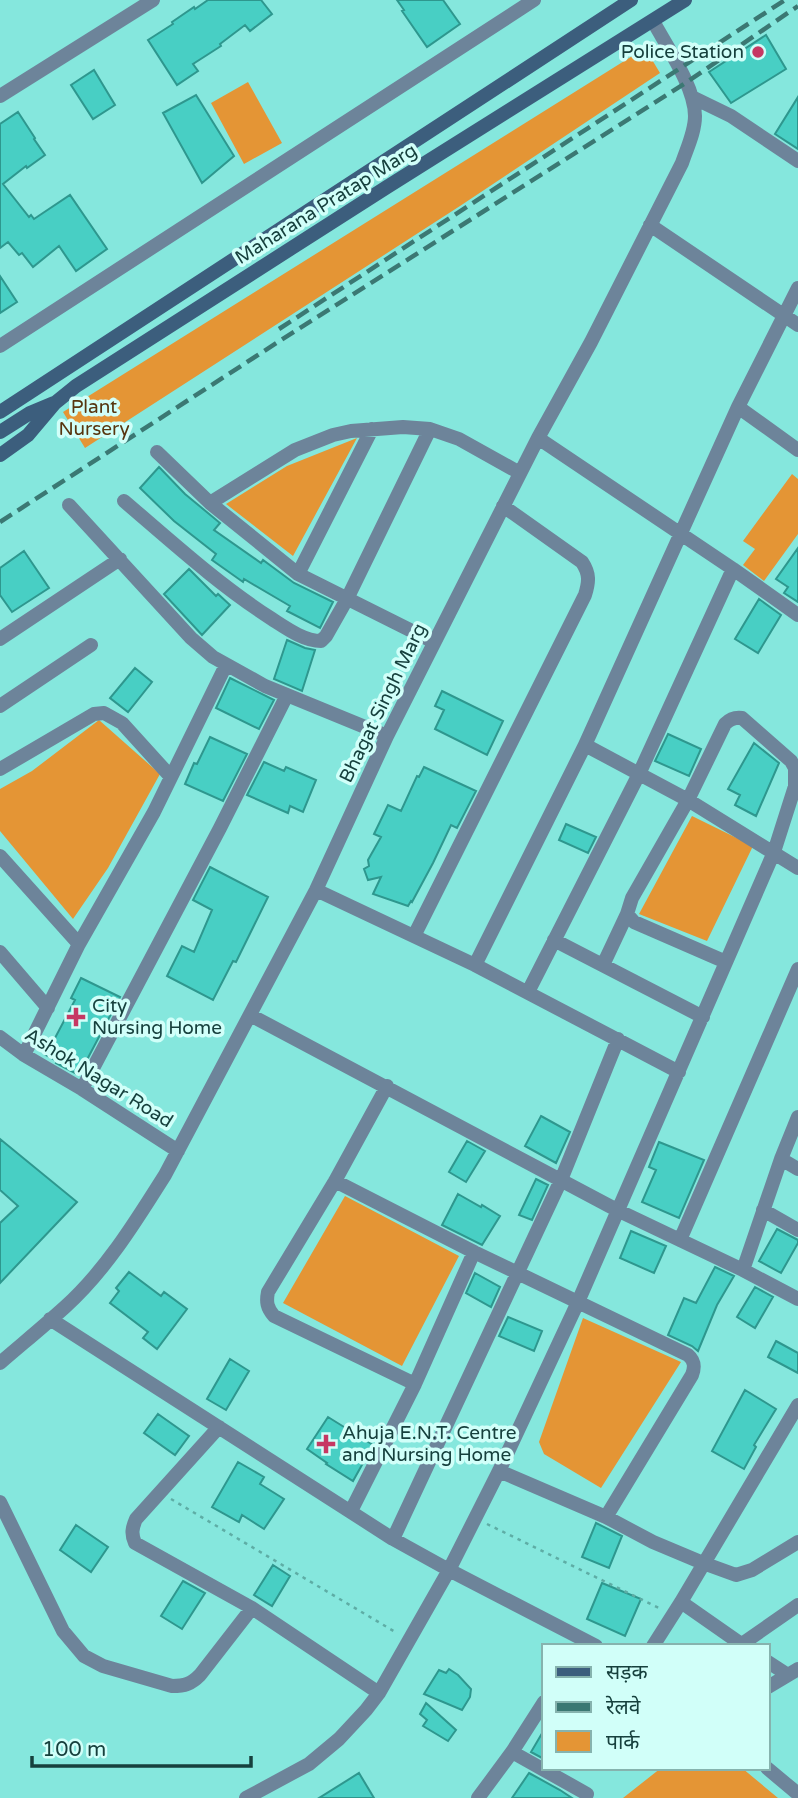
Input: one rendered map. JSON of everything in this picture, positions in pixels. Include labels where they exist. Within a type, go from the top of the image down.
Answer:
[{"type":"main road","name":"Maharana Pratap Marg","points":[[0,412],[631,0]]},
{"type":"main road","name":"Maharana Pratap Marg","points":[[0,455],[28,435],[55,402],[76,386],[685,0]]},
{"type":"main road","points":[[468,107],[480,129]]},
{"type":"main road","points":[[289,223],[302,241]]},
{"type":"main road","points":[[0,432],[30,413],[55,402]]},
{"type":"street","points":[[0,96],[153,0]]},
{"type":"street","points":[[0,346],[534,0]]},
{"type":"street","name":"Bhagat Singh Marg","points":[[0,1363],[66,1307],[118,1247],[140,1216],[178,1151],[316,890],[434,642],[538,438],[592,342],[682,163],[692,137],[694,98],[653,21]]},
{"type":"street","points":[[694,98],[731,116],[798,160]]},
{"type":"street","points":[[650,225],[798,325]]},
{"type":"street","points":[[475,965],[585,745],[738,407],[798,288]]},
{"type":"street","points":[[738,407],[797,447]]},
{"type":"street","points":[[298,574],[372,429]]},
{"type":"street","points":[[210,503],[303,446],[333,435],[372,429],[430,429],[458,439],[520,473]]},
{"type":"street","points":[[124,501],[233,593],[280,625],[306,638],[321,641],[347,599],[430,429]]},
{"type":"street","points":[[538,438],[798,615]]},
{"type":"street","points":[[158,452],[210,503],[298,574],[434,642]]},
{"type":"street","points":[[69,505],[191,638],[213,657],[265,686],[387,736]]},
{"type":"street","points":[[414,936],[585,595],[589,581],[582,562],[503,506]]},
{"type":"street","points":[[0,639],[120,559]]},
{"type":"street","points":[[528,992],[639,774],[733,569]]},
{"type":"street","points":[[0,706],[91,645]]},
{"type":"street","points":[[24,1055],[79,944],[154,811],[226,665]]},
{"type":"street","points":[[82,1089],[287,695]]},
{"type":"street","points":[[0,769],[94,714],[104,713],[122,723],[171,777]]},
{"type":"street","points":[[246,1798],[309,1764],[340,1739],[379,1693],[449,1570],[499,1471],[578,1302],[774,852],[795,786],[795,768],[791,761],[742,718],[737,717],[725,724],[688,800],[632,898],[603,965]]},
{"type":"street","points":[[585,745],[688,800],[798,868]]},
{"type":"street","points":[[0,856],[79,944]]},
{"type":"street","points":[[316,890],[475,965],[679,1072]]},
{"type":"street","points":[[627,914],[634,922],[726,962]]},
{"type":"street","points":[[554,940],[703,1017]]},
{"type":"street","points":[[0,953],[48,1008]]},
{"type":"street","points":[[680,1240],[798,969]]},
{"type":"street","points":[[250,1015],[617,1210],[798,1299]]},
{"type":"street","name":"Ashok Nagar Road","points":[[0,1037],[24,1055],[178,1151]]},
{"type":"street","points":[[393,1539],[562,1180],[618,1039]]},
{"type":"street","points":[[387,1086],[335,1181],[268,1292],[268,1308],[274,1316],[415,1384]]},
{"type":"street","points":[[743,1270],[798,1117]]},
{"type":"street","points":[[781,1160],[798,1170]]},
{"type":"street","points":[[335,1181],[518,1274],[688,1354],[693,1360],[692,1375],[606,1517]]},
{"type":"street","points":[[764,1210],[798,1230]]},
{"type":"street","points":[[351,1511],[415,1384],[474,1252]]},
{"type":"street","points":[[50,1319],[393,1539],[587,1644]]},
{"type":"street","points":[[654,1644],[796,1414]]},
{"type":"street","points":[[219,1427],[136,1519],[132,1528],[135,1543],[252,1608],[379,1693]]},
{"type":"street","points":[[499,1471],[606,1517],[653,1542],[736,1574],[744,1574],[798,1542]]},
{"type":"street","points":[[0,1502],[63,1631],[84,1656],[103,1666],[172,1686],[192,1683],[252,1608]]},
{"type":"street","points":[[744,1644],[798,1605]]},
{"type":"street","points":[[677,1609],[741,1644]]},
{"type":"street","points":[[770,1663],[793,1672]]},
{"type":"street","points":[[770,1686],[793,1672]]},
{"type":"street","points":[[478,1798],[542,1707]]},
{"type":"street","points":[[512,1752],[542,1769]]},
{"type":"street","points":[[544,1770],[587,1794]]},
{"type":"street","points":[[769,1770],[798,1794]]},
{"type":"path","points":[[159,1493],[409,1640]]},
{"type":"path","points":[[475,1518],[677,1609]]},
{"type":"green space","name":"Plant Nursery","points":[[645,48],[660,73],[460,206],[85,448],[63,412]]},
{"type":"green space","points":[[248,82],[282,143],[244,164],[211,103]]},
{"type":"green space","points":[[357,438],[293,556],[226,504],[287,466]]},
{"type":"green space","points":[[792,474],[798,479],[798,534],[764,581],[743,565],[755,549],[743,541]]},
{"type":"green space","points":[[99,720],[160,774],[108,868],[73,919],[0,831],[0,789],[32,771]]},
{"type":"green space","points":[[692,816],[753,846],[707,941],[639,914]]},
{"type":"green space","points":[[345,1196],[459,1256],[402,1366],[283,1303]]},
{"type":"green space","points":[[583,1318],[681,1362],[601,1488],[544,1454],[539,1442]]},
{"type":"green space","points":[[658,1770],[744,1770],[778,1798],[623,1798]]},
{"type":"building","points":[[208,0],[261,0],[272,14],[250,31],[245,25],[220,44],[221,46],[193,64],[198,71],[177,85],[148,40]]},
{"type":"building","points":[[397,0],[443,0],[460,24],[427,47]]},
{"type":"building","name":"Police Station","points":[[766,35],[786,69],[731,103],[709,72]]},
{"type":"building","points":[[94,70],[115,105],[93,119],[71,85]]},
{"type":"building","points":[[196,95],[234,156],[202,183],[163,113]]},
{"type":"building","points":[[798,97],[798,149],[775,134]]},
{"type":"building","points":[[18,112],[45,155],[3,184],[29,217],[31,215],[34,219],[70,195],[107,249],[76,271],[59,246],[33,267],[22,253],[19,255],[8,242],[0,248],[0,124]]},
{"type":"building","points":[[0,276],[17,302],[0,313]]},
{"type":"building","points":[[159,467],[185,494],[220,523],[214,530],[294,583],[333,602],[320,628],[287,611],[290,606],[244,579],[243,582],[212,560],[216,554],[174,521],[140,488]]},
{"type":"building","points":[[798,548],[798,602],[784,593],[788,587],[776,579]]},
{"type":"building","points":[[24,551],[49,588],[12,612],[0,595],[0,568]]},
{"type":"building","points":[[189,569],[216,596],[218,594],[230,605],[202,635],[164,594]]},
{"type":"building","points":[[759,599],[781,615],[758,653],[735,639]]},
{"type":"building","points":[[287,640],[315,650],[302,691],[274,679]]},
{"type":"building","points":[[135,668],[152,682],[128,712],[110,698]]},
{"type":"building","points":[[230,678],[274,700],[259,729],[216,708]]},
{"type":"building","points":[[442,691],[503,721],[487,755],[435,729],[444,710],[435,706]]},
{"type":"building","points":[[668,734],[701,749],[689,776],[655,761]]},
{"type":"building","points":[[210,737],[247,754],[223,801],[185,784]]},
{"type":"building","points":[[754,743],[779,763],[756,816],[735,805],[740,795],[728,789]]},
{"type":"building","points":[[264,762],[284,771],[286,767],[316,780],[303,812],[290,806],[288,813],[247,795]]},
{"type":"building","points":[[424,767],[476,791],[457,828],[451,825],[408,906],[373,894],[381,877],[368,880],[364,869],[369,866],[368,860],[381,837],[374,834],[388,805],[401,811]]},
{"type":"building","points":[[566,824],[596,837],[588,853],[559,840]]},
{"type":"building","points":[[210,867],[268,897],[236,962],[233,961],[213,1000],[167,976],[182,946],[194,952],[212,910],[193,900]]},
{"type":"building","points":[[81,978],[120,997],[80,1073],[78,1071],[77,1074],[46,1055],[75,1000],[71,998]]},
{"type":"building","points":[[541,1116],[570,1132],[556,1163],[525,1146]]},
{"type":"building","points":[[0,1139],[77,1202],[0,1283],[0,1223],[18,1206],[0,1190]]},
{"type":"building","points":[[467,1141],[485,1151],[466,1182],[449,1172]]},
{"type":"building","points":[[659,1142],[704,1160],[679,1218],[642,1202],[656,1170],[649,1167]]},
{"type":"building","points":[[536,1179],[548,1185],[532,1220],[519,1215]]},
{"type":"building","points":[[458,1194],[500,1216],[482,1245],[442,1225]]},
{"type":"building","points":[[777,1229],[798,1240],[781,1273],[759,1261]]},
{"type":"building","points":[[631,1231],[666,1246],[654,1273],[620,1258]]},
{"type":"building","points":[[715,1267],[734,1276],[717,1305],[698,1351],[668,1335],[684,1298],[696,1303]]},
{"type":"building","points":[[129,1272],[161,1296],[164,1292],[187,1309],[157,1349],[143,1338],[148,1332],[110,1303],[119,1291],[116,1288]]},
{"type":"building","points":[[475,1273],[500,1287],[491,1307],[466,1293]]},
{"type":"building","points":[[755,1287],[773,1297],[755,1328],[737,1317]]},
{"type":"building","points":[[508,1317],[542,1331],[534,1351],[499,1336]]},
{"type":"building","points":[[776,1341],[798,1353],[798,1373],[768,1357]]},
{"type":"building","points":[[230,1359],[249,1371],[226,1410],[207,1399]]},
{"type":"building","points":[[745,1390],[776,1409],[754,1445],[756,1447],[744,1469],[712,1451]]},
{"type":"building","points":[[158,1414],[189,1436],[175,1455],[144,1433]]},
{"type":"building","points":[[328,1417],[373,1445],[353,1481],[307,1449]]},
{"type":"building","points":[[238,1462],[264,1477],[260,1484],[284,1499],[264,1529],[242,1515],[239,1522],[212,1507]]},
{"type":"building","points":[[596,1523],[622,1536],[609,1568],[582,1557]]},
{"type":"building","points":[[76,1525],[108,1547],[91,1572],[60,1550]]},
{"type":"building","points":[[273,1565],[290,1576],[272,1606],[254,1595]]},
{"type":"building","points":[[183,1581],[205,1593],[182,1629],[161,1616]]},
{"type":"building","points":[[602,1583],[641,1599],[625,1636],[587,1619]]},
{"type":"building","points":[[449,1669],[471,1689],[470,1697],[462,1710],[424,1694],[439,1670],[446,1673]]},
{"type":"building","points":[[426,1703],[456,1730],[448,1741],[423,1726],[427,1720],[420,1714]]},
{"type":"building","points":[[542,1733],[542,1758],[531,1752]]},
{"type":"building","points":[[359,1773],[374,1798],[319,1798]]},
{"type":"building","points":[[529,1773],[560,1790],[572,1798],[512,1798]]},
{"type":"railway","points":[[279,329],[785,0]]},
{"type":"railway","points":[[0,522],[687,82],[798,6]]},
{"type":"place","name":"Police Station","points":[[758,52]]},
{"type":"place","name":"City Nursing Home","points":[[76,1017]]},
{"type":"place","name":"Ahuja E.N.T. Centre and Nursing Home","points":[[326,1444]]}]
